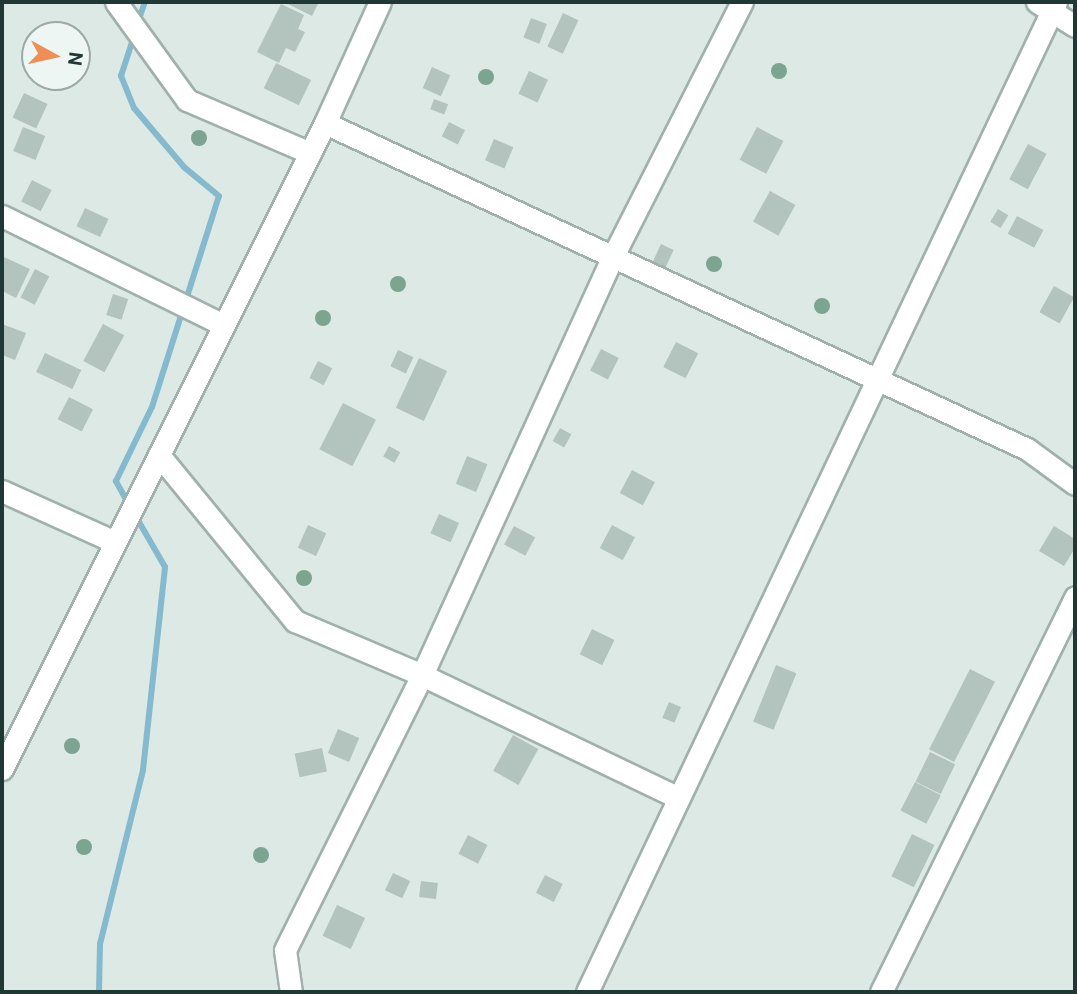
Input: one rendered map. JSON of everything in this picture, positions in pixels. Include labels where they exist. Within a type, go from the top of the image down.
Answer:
[{"type":"street","points":[[116,2],[187,100],[310,153]]},
{"type":"street","points":[[2,769],[7,744],[120,533],[325,123],[380,2]]},
{"type":"street","points":[[291,992],[285,950],[422,675],[612,258],[742,2]]},
{"type":"street","points":[[587,992],[677,797],[877,382],[1048,6],[1075,26]]},
{"type":"street","points":[[325,123],[877,382],[1027,449],[1075,484]]},
{"type":"street","points":[[2,216],[224,325]]},
{"type":"street","points":[[159,455],[295,621],[422,675],[677,797]]},
{"type":"street","points":[[2,491],[120,533]]},
{"type":"street","points":[[881,992],[1075,597]]},
{"type":"building","points":[[284,2],[319,2],[312,16]]},
{"type":"building","points":[[281,4],[304,15],[298,29],[305,32],[295,52],[286,48],[279,63],[257,52]]},
{"type":"building","points":[[563,13],[578,20],[563,54],[547,47]]},
{"type":"building","points":[[531,18],[547,24],[539,44],[523,38]]},
{"type":"building","points":[[276,63],[311,80],[299,105],[264,88]]},
{"type":"building","points":[[432,67],[450,75],[441,96],[423,88]]},
{"type":"building","points":[[529,71],[548,80],[537,103],[518,94]]},
{"type":"building","points":[[24,93],[48,104],[36,128],[13,117]]},
{"type":"building","points":[[434,99],[448,104],[444,114],[430,109]]},
{"type":"building","points":[[449,122],[465,130],[458,144],[442,136]]},
{"type":"building","points":[[23,127],[45,136],[36,160],[13,151]]},
{"type":"building","points":[[757,127],[783,141],[766,174],[740,160]]},
{"type":"building","points":[[494,139],[513,147],[504,168],[485,160]]},
{"type":"building","points":[[1028,144],[1047,154],[1028,189],[1009,179]]},
{"type":"building","points":[[32,180],[52,190],[41,211],[21,201]]},
{"type":"building","points":[[770,191],[795,205],[778,236],[753,222]]},
{"type":"building","points":[[85,208],[109,219],[100,237],[77,226]]},
{"type":"building","points":[[998,209],[1008,215],[1001,228],[990,222]]},
{"type":"building","points":[[1017,216],[1043,230],[1034,248],[1008,234]]},
{"type":"building","points":[[661,244],[674,250],[661,276],[649,270]]},
{"type":"building","points":[[4,257],[30,269],[16,298],[2,291]]},
{"type":"building","points":[[35,269],[49,276],[35,305],[20,298]]},
{"type":"building","points":[[1054,286],[1074,297],[1060,323],[1039,312]]},
{"type":"building","points":[[113,294],[128,299],[121,320],[106,315]]},
{"type":"building","points":[[2,324],[26,333],[15,360],[2,355]]},
{"type":"building","points":[[103,324],[124,335],[104,372],[83,361]]},
{"type":"building","points":[[676,342],[698,353],[686,378],[663,367]]},
{"type":"building","points":[[601,349],[619,358],[608,379],[590,370]]},
{"type":"building","points":[[398,350],[413,357],[406,373],[390,366]]},
{"type":"building","points":[[45,353],[81,370],[72,389],[36,372]]},
{"type":"building","points":[[419,358],[447,371],[424,421],[396,408]]},
{"type":"building","points":[[318,361],[332,368],[324,385],[309,378]]},
{"type":"building","points":[[69,397],[93,409],[82,432],[58,419]]},
{"type":"building","points":[[343,403],[376,420],[352,466],[319,449]]},
{"type":"building","points":[[560,428],[571,434],[564,447],[553,441]]},
{"type":"building","points":[[389,446],[400,452],[395,463],[383,456]]},
{"type":"building","points":[[467,456],[487,464],[476,492],[456,484]]},
{"type":"building","points":[[632,470],[655,482],[643,505],[620,493]]},
{"type":"building","points":[[439,514],[459,523],[451,542],[430,533]]},
{"type":"building","points":[[308,525],[326,533],[316,556],[298,548]]},
{"type":"building","points":[[612,525],[635,537],[623,560],[600,548]]},
{"type":"building","points":[[514,526],[535,537],[525,556],[504,545]]},
{"type":"building","points":[[1054,526],[1075,539],[1075,548],[1064,566],[1039,551]]},
{"type":"building","points":[[592,629],[614,640],[602,665],[580,654]]},
{"type":"building","points":[[776,665],[796,673],[774,730],[753,722]]},
{"type":"building","points":[[970,669],[995,682],[954,762],[929,749]]},
{"type":"building","points":[[669,702],[681,707],[674,723],[662,718]]},
{"type":"building","points":[[338,729],[359,738],[349,762],[328,753]]},
{"type":"building","points":[[513,735],[538,749],[518,785],[493,771]]},
{"type":"building","points":[[322,748],[327,771],[300,777],[295,754]]},
{"type":"building","points":[[930,752],[955,764],[941,794],[916,782]]},
{"type":"building","points":[[915,782],[941,795],[926,824],[900,811]]},
{"type":"building","points":[[912,834],[934,845],[914,887],[891,876]]},
{"type":"building","points":[[468,835],[488,845],[478,864],[458,854]]},
{"type":"building","points":[[393,873],[410,881],[402,898],[385,890]]},
{"type":"building","points":[[545,875],[563,884],[554,902],[536,893]]},
{"type":"building","points":[[421,881],[438,883],[436,899],[419,897]]},
{"type":"building","points":[[337,905],[365,918],[351,949],[323,936]]},
{"type":"waterway","points":[[138,22],[145,2]]},
{"type":"waterway","points":[[128,503],[116,481],[152,407],[219,196],[184,167],[134,108],[121,76],[134,36]]},
{"type":"waterway","points":[[99,992],[100,944],[143,770],[165,567],[135,515]]}]
